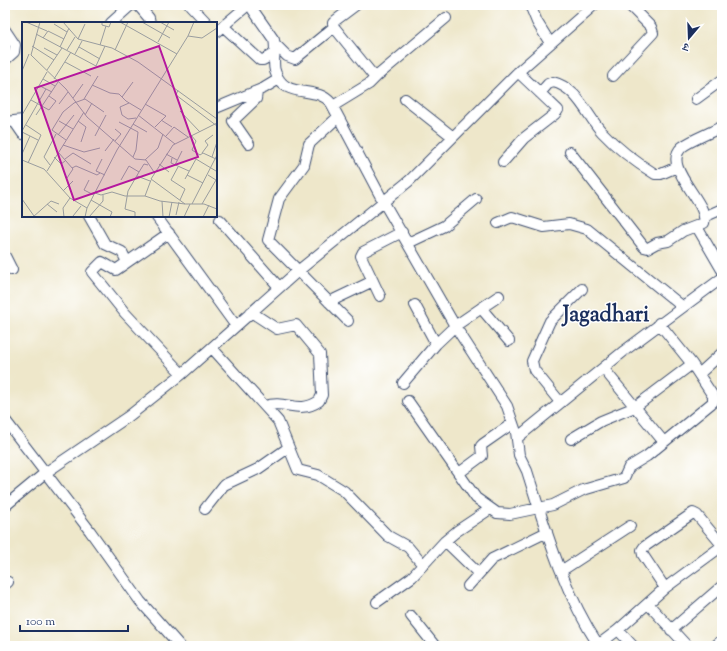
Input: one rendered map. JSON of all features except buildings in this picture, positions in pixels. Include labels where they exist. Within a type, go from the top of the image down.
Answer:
[{"type":"street","points":[[113,22],[130,5]]},
{"type":"street","points":[[138,5],[149,18],[150,22]]},
{"type":"street","points":[[190,5],[206,22]]},
{"type":"street","points":[[248,5],[220,29],[260,60],[263,60],[275,49]]},
{"type":"street","points":[[252,5],[253,10],[271,34],[275,49],[274,65],[279,79],[294,91],[317,94],[327,98],[333,106],[383,201],[455,326],[502,399],[513,423],[519,455],[527,471],[561,571],[579,614],[598,645],[618,630],[666,588],[722,546],[697,515],[693,513],[644,547],[642,552],[666,588]]},
{"type":"street","points":[[530,5],[537,22],[550,42]]},
{"type":"street","points":[[5,506],[45,473],[129,416],[182,374],[279,287],[409,181],[518,72],[550,42],[594,5]]},
{"type":"street","points":[[613,76],[653,33],[651,27],[629,5]]},
{"type":"street","points":[[275,49],[295,60],[334,27],[333,24],[336,20],[352,6]]},
{"type":"street","points":[[333,106],[368,84],[446,18]]},
{"type":"street","points":[[334,27],[372,74],[377,76]]},
{"type":"street","points":[[5,30],[16,45],[14,52],[5,60]]},
{"type":"street","points":[[503,162],[524,138],[557,112],[555,106],[518,72]]},
{"type":"street","points":[[217,108],[257,92],[279,79]]},
{"type":"street","points":[[696,99],[722,80]]},
{"type":"street","points":[[540,93],[548,84],[553,82],[562,86],[582,104],[602,133],[655,174],[661,174],[677,166]]},
{"type":"street","points":[[250,144],[233,121],[256,99],[257,92]]},
{"type":"street","points":[[405,99],[453,137]]},
{"type":"street","points":[[338,117],[309,144],[304,164],[281,194],[268,235],[269,243],[348,321]]},
{"type":"street","points":[[14,121],[22,133]]},
{"type":"street","points":[[570,152],[646,248],[657,243],[668,241],[683,231],[704,223],[704,217],[677,166],[678,156],[682,147],[721,127]]},
{"type":"street","points":[[408,243],[444,226],[476,199]]},
{"type":"street","points":[[704,217],[722,209]]},
{"type":"street","points":[[90,217],[105,244],[122,252],[127,262]]},
{"type":"street","points":[[157,217],[236,326]]},
{"type":"street","points":[[498,223],[512,217],[544,227],[569,224],[587,229],[683,306]]},
{"type":"street","points":[[220,220],[279,287]]},
{"type":"street","points":[[697,226],[722,270]]},
{"type":"street","points":[[380,296],[361,256],[363,252],[402,232]]},
{"type":"street","points":[[169,233],[114,270],[102,262],[93,269],[92,274],[125,313],[182,374]]},
{"type":"street","points":[[5,256],[12,270]]},
{"type":"street","points":[[517,438],[659,323],[722,278]]},
{"type":"street","points":[[329,302],[372,281]]},
{"type":"street","points":[[560,402],[534,370],[532,361],[550,321],[582,289]]},
{"type":"street","points":[[403,383],[436,344],[455,326],[499,296]]},
{"type":"street","points":[[415,305],[436,344]]},
{"type":"street","points":[[481,308],[509,342]]},
{"type":"street","points":[[251,312],[277,329],[296,325],[318,350],[321,359],[322,395],[319,401],[302,408],[278,403],[265,406]]},
{"type":"street","points":[[408,401],[476,498],[490,509],[497,513],[510,514],[560,502],[584,490],[622,480],[626,477],[629,468],[647,456],[663,441],[713,402],[713,396],[699,374],[659,323]]},
{"type":"street","points":[[212,348],[278,421],[298,470],[318,475],[344,491],[388,536],[408,547],[423,565]]},
{"type":"street","points":[[699,374],[722,353]]},
{"type":"street","points":[[572,439],[601,421],[635,407],[692,364]]},
{"type":"street","points":[[603,368],[663,441]]},
{"type":"street","points":[[5,420],[140,601],[180,646]]},
{"type":"street","points":[[458,473],[482,456],[481,446],[483,444],[513,423]]},
{"type":"street","points":[[205,509],[224,485],[258,469],[288,448]]},
{"type":"street","points":[[378,602],[406,582],[445,541],[490,509]]},
{"type":"street","points":[[561,571],[630,526]]},
{"type":"street","points":[[468,586],[492,559],[547,532]]},
{"type":"street","points":[[445,541],[478,573]]},
{"type":"street","points":[[672,630],[722,586]]},
{"type":"street","points":[[648,604],[687,646]]},
{"type":"street","points":[[411,616],[435,646]]},
{"type":"street","points":[[618,630],[633,646]]},
{"type":"street","points":[[715,646],[722,640]]},
{"type":"district","name":"Jagadhari","points":[[606,316]]}]
